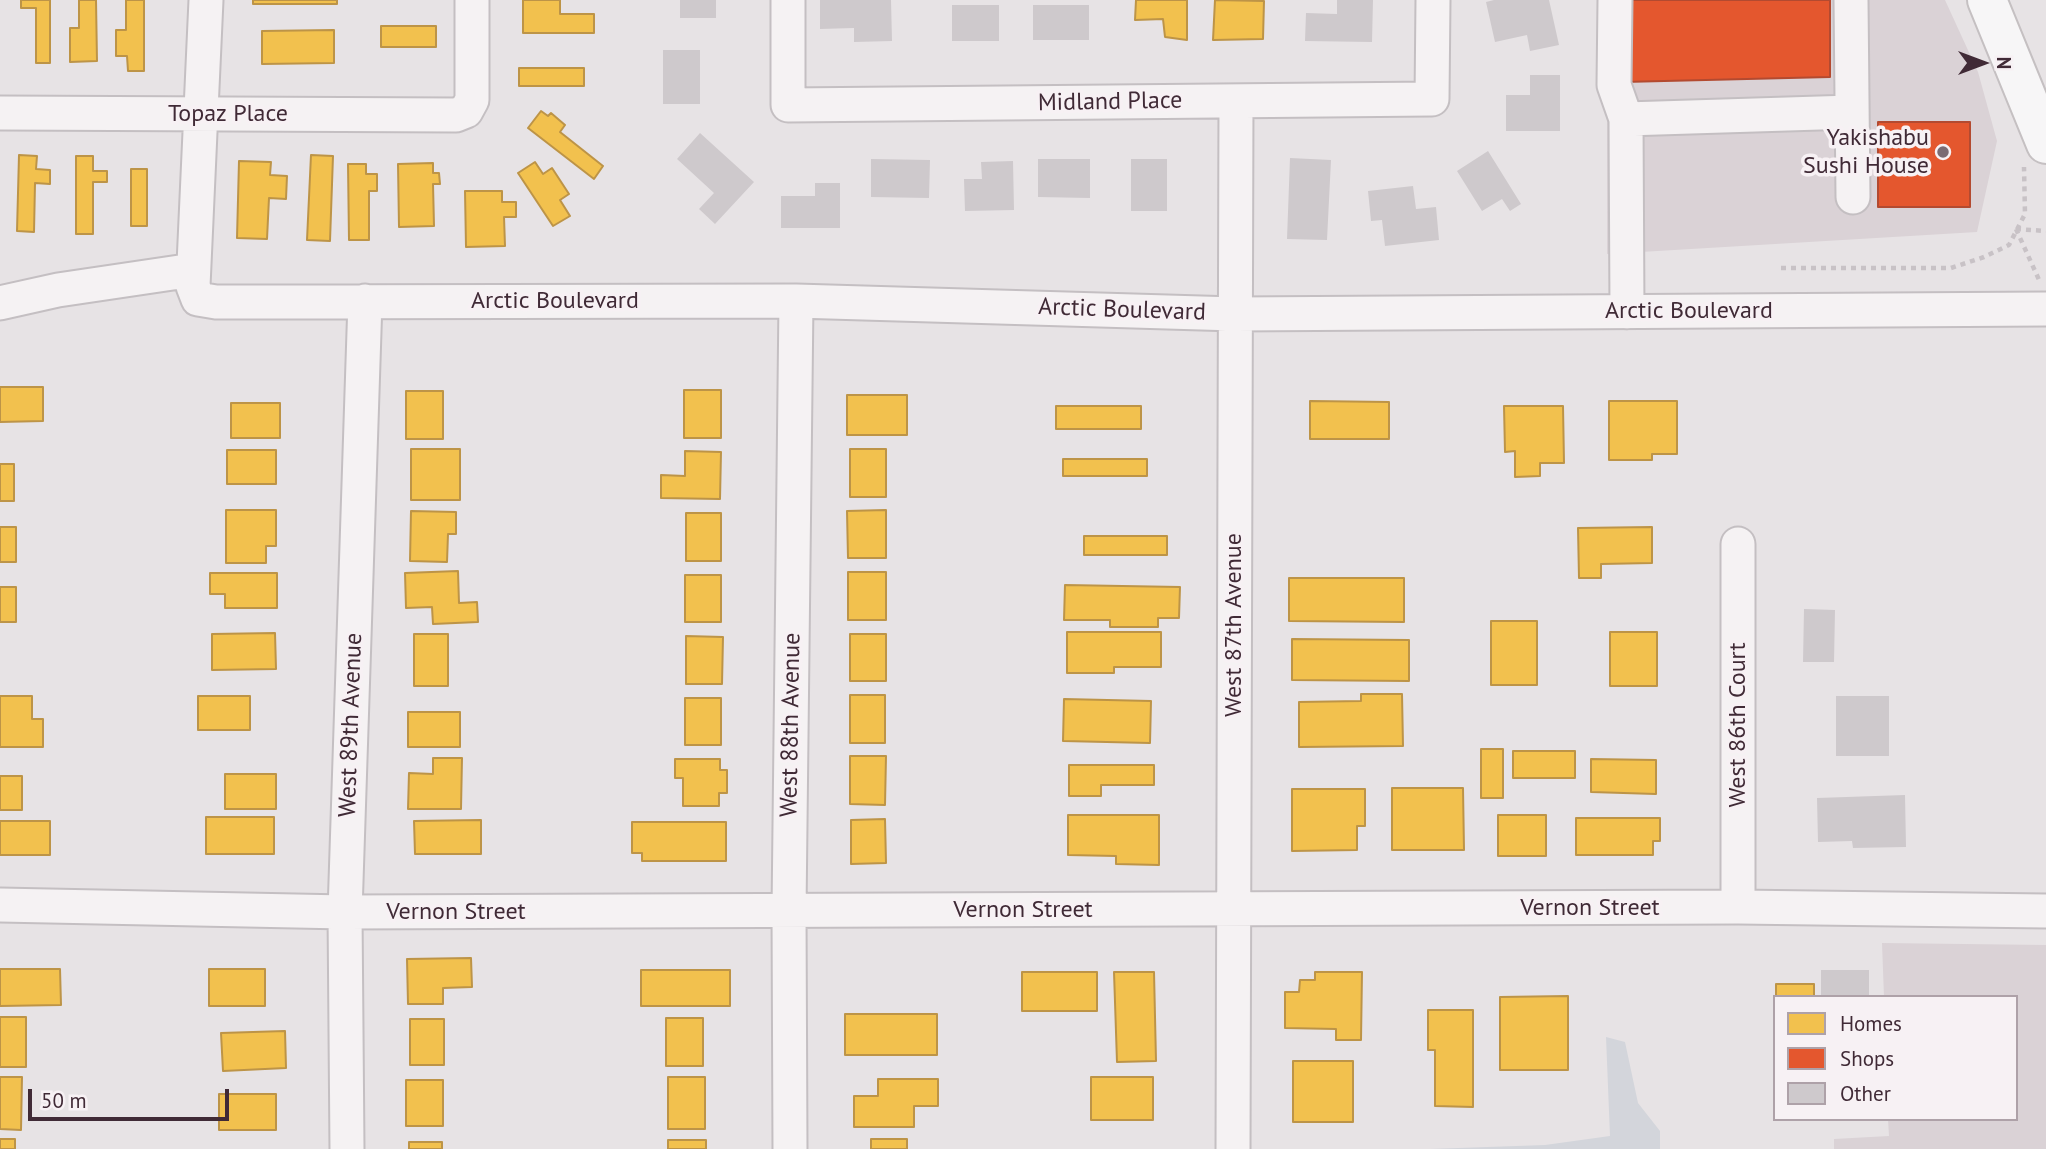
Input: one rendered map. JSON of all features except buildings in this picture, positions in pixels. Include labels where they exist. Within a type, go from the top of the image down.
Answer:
[{"type":"main road","points":[[1987,0],[2046,144]]},
{"type":"street","points":[[196,285],[206,0]]},
{"type":"street","name":"Topaz Place","points":[[0,113],[200,114],[465,123],[466,111],[472,100],[472,0]]},
{"type":"street","name":"Midland Place","points":[[788,0],[788,105],[1432,99],[1433,0]]},
{"type":"street","points":[[1615,0],[1614,85],[1626,119],[1627,312]]},
{"type":"street","points":[[1851,0],[1853,197]]},
{"type":"street","name":"West 87th Avenue","points":[[1233,1149],[1236,101]]},
{"type":"street","points":[[1626,119],[1852,112]]},
{"type":"street","name":"Arctic Boulevard","points":[[0,303],[58,290],[196,285],[215,302],[796,301],[1235,314],[1627,312],[2043,297]]},
{"type":"street","name":"West 89th Avenue","points":[[347,1149],[345,912],[365,301]]},
{"type":"street","name":"West 88th Avenue","points":[[790,1149],[789,911],[796,301]]},
{"type":"street","name":"West 86th Court","points":[[1738,544],[1738,907]]},
{"type":"street","name":"Vernon Street","points":[[0,905],[345,912],[1738,907],[2046,911]]},
{"type":"path","points":[[2016,229],[2046,231]]},
{"type":"path","points":[[1781,268],[1951,268],[2009,244],[2016,229]]},
{"type":"path","points":[[2016,229],[2043,297]]},
{"type":"shaded area","points":[[1607,0],[1945,0],[1978,72],[1997,141],[1977,232],[1607,254]]},
{"type":"shaded area","points":[[1882,943],[2046,945],[2046,1149],[1834,1149],[1834,1139],[1889,1136],[1888,1121],[2018,1121],[2018,995],[1884,995]]},
{"type":"shaded area","points":[[1606,1037],[1625,1042],[1638,1103],[1660,1131],[1660,1149],[1430,1149],[1545,1145],[1610,1136]]},
{"type":"place","name":"Yakishabu Sushi House","points":[[1943,152]]}]
